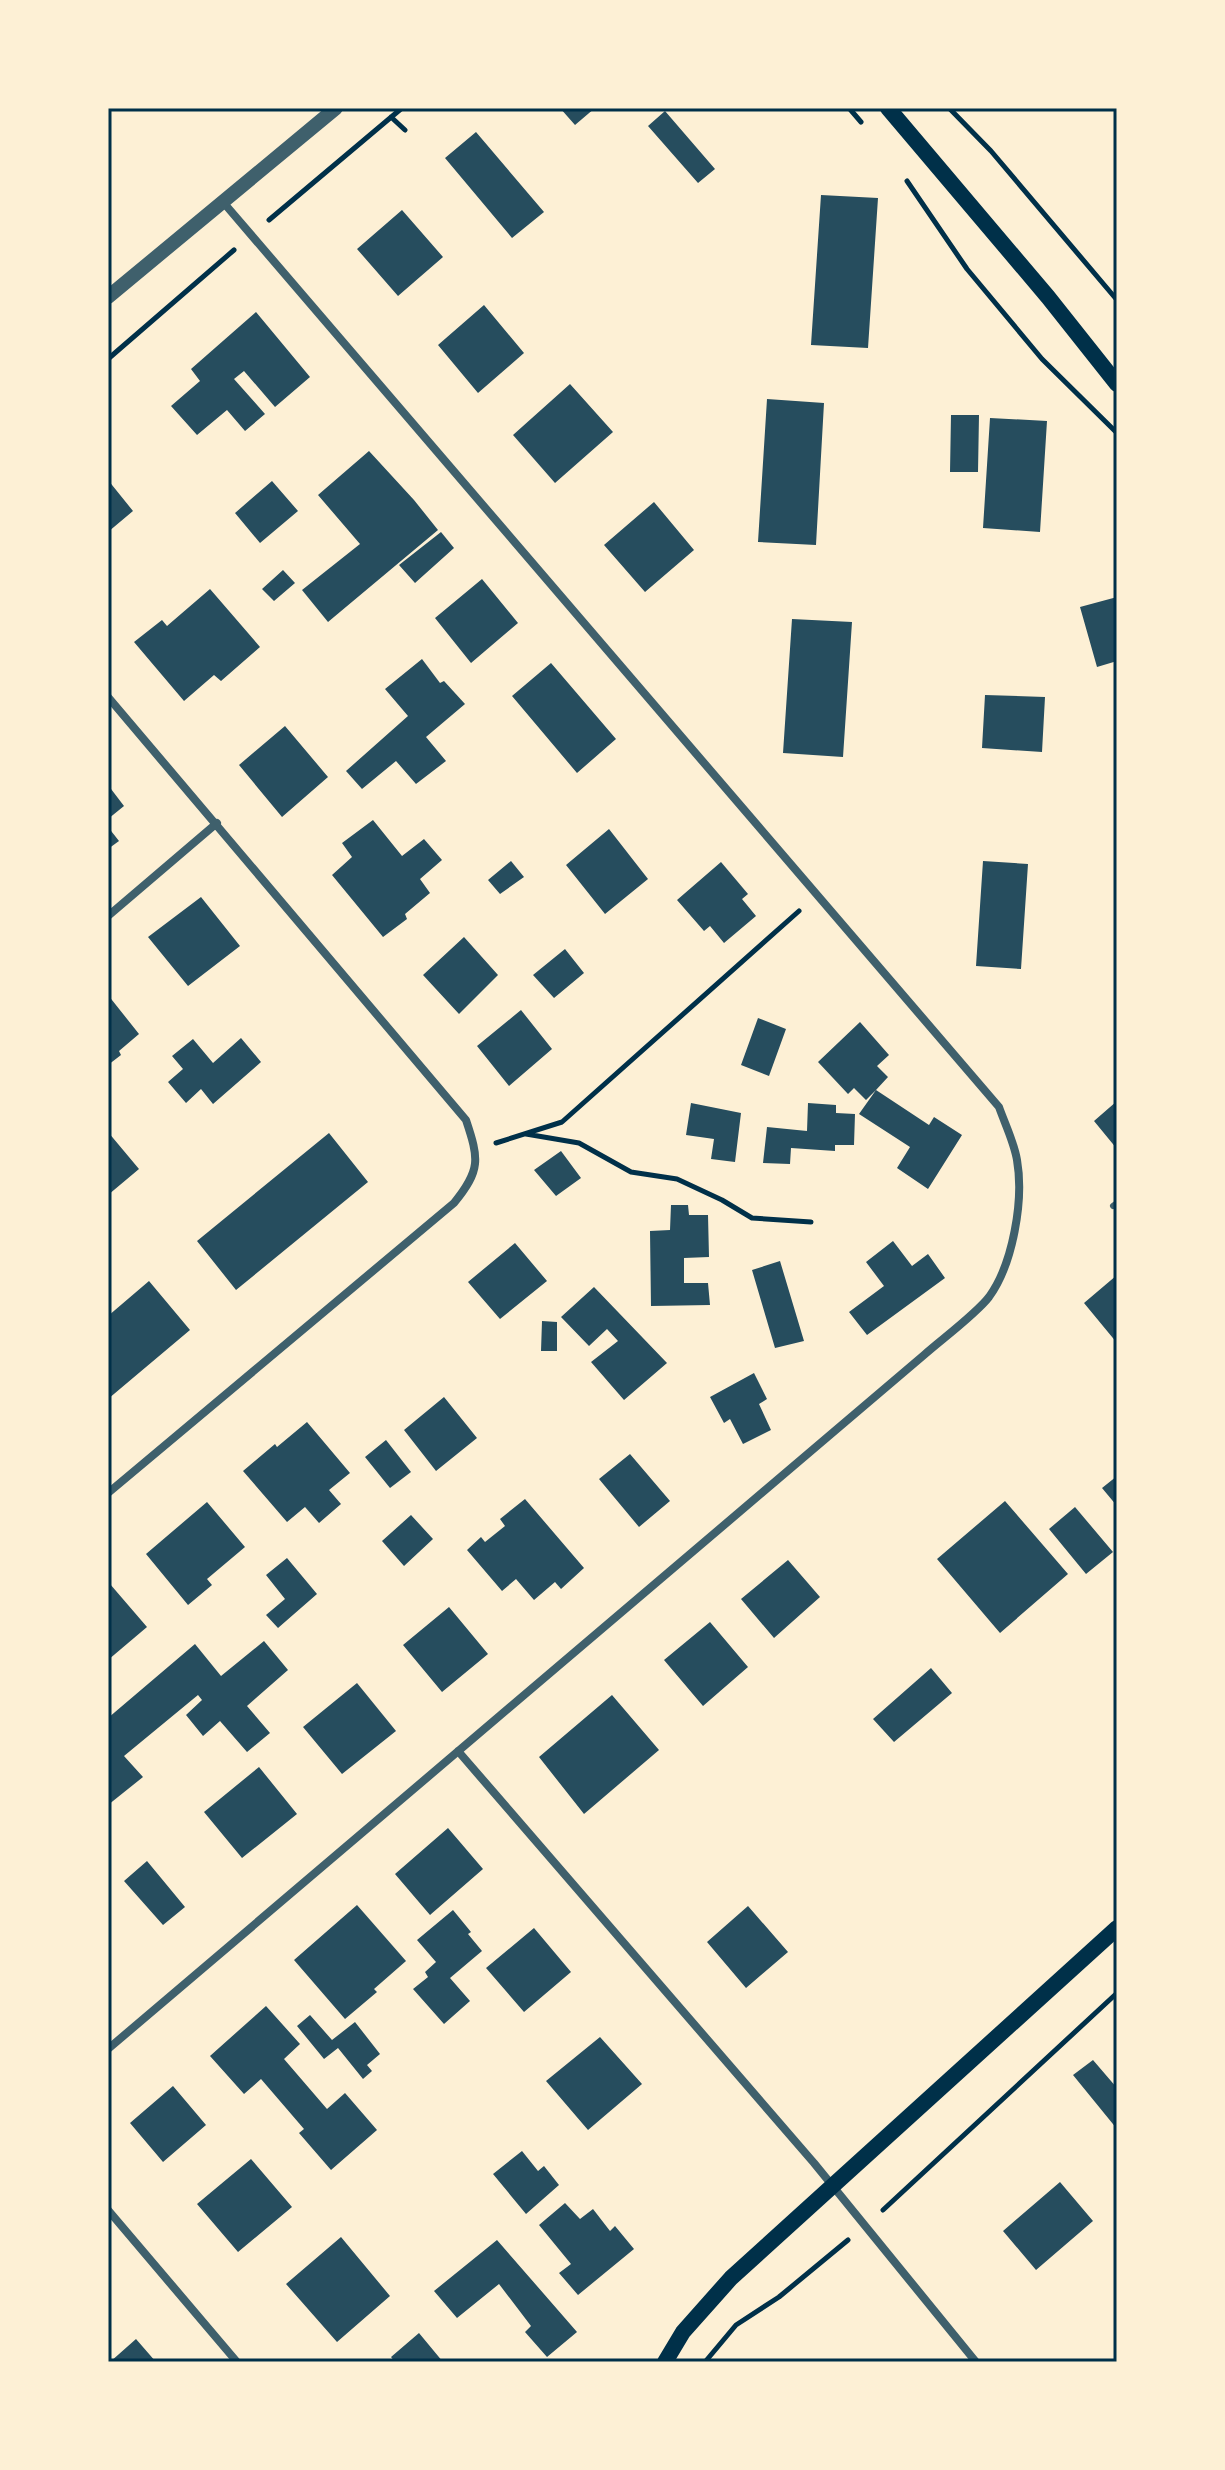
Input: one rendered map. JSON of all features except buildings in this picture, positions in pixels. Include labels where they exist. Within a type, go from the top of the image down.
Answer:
[{"type":"main road","points":[[888,108],[1048,297],[1117,384]]},
{"type":"main road","points":[[665,2362],[683,2332],[731,2278],[1117,1928]]},
{"type":"street","points":[[108,297],[336,108]]},
{"type":"street","points":[[108,2049],[988,1298],[1010,1248],[1018,1206],[1017,1159],[999,1107],[223,202]]},
{"type":"street","points":[[108,697],[466,1120],[476,1150],[472,1181],[454,1203],[108,1493]]},
{"type":"street","points":[[108,916],[217,823]]},
{"type":"street","points":[[458,1751],[832,2186],[976,2362]]},
{"type":"street","points":[[108,2210],[237,2362]]},
{"type":"path","points":[[849,108],[867,129]]},
{"type":"path","points":[[949,108],[991,151],[1117,300]]},
{"type":"path","points":[[391,117],[405,130]]},
{"type":"path","points":[[902,174],[967,269],[1042,359],[1117,433]]},
{"type":"path","points":[[476,1150],[562,1122],[818,894]]},
{"type":"path","points":[[525,1134],[579,1143],[631,1172],[677,1179],[752,1218],[811,1222]]},
{"type":"path","points":[[705,2362],[736,2325],[779,2297],[864,2227],[1117,1993]]}]
